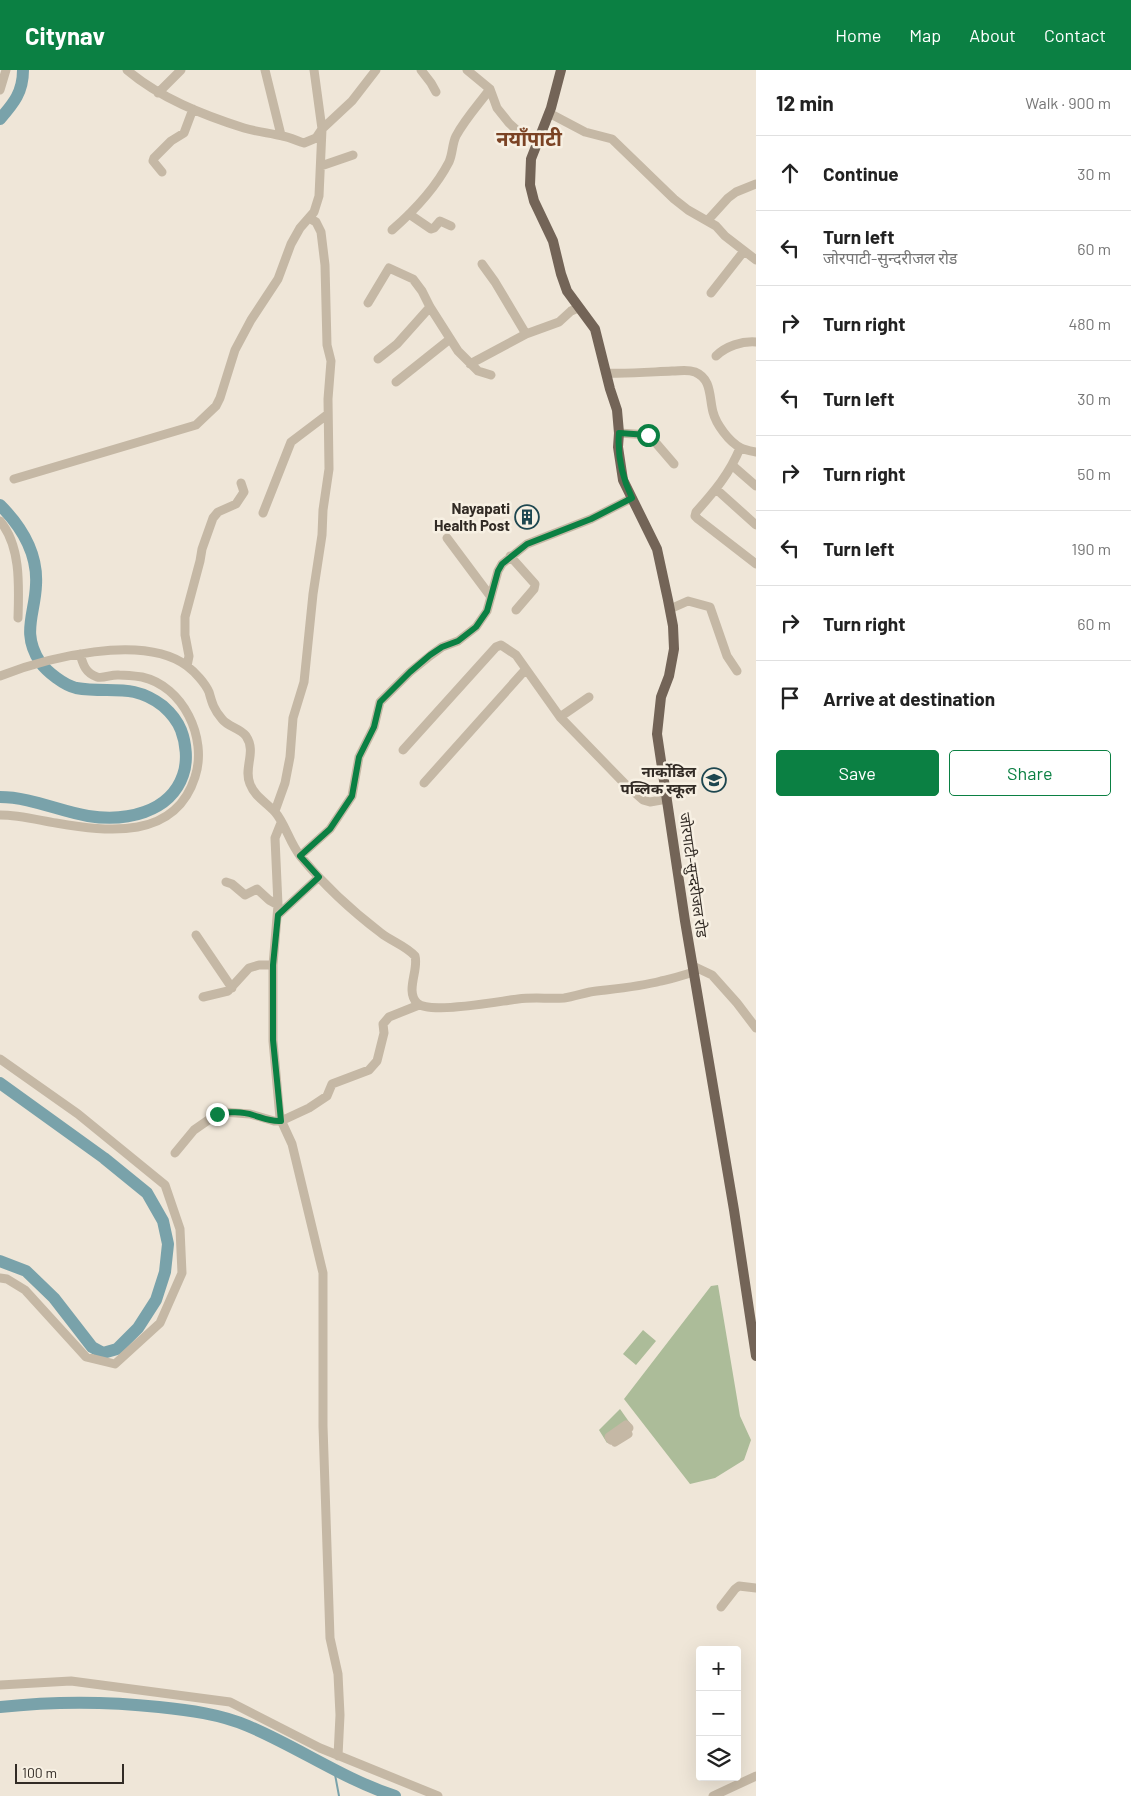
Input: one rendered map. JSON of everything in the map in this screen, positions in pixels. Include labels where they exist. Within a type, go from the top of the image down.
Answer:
[{"type":"main road","name":"जोरपाटी-सुन्दरीजल रोड","points":[[561,70],[549,113],[531,159],[530,185],[534,201],[551,236],[567,291],[595,329],[617,410],[618,447],[623,480],[657,549],[670,609],[674,649],[669,676],[661,697],[657,734],[756,1356]]},
{"type":"street","points":[[0,90],[6,70]]},
{"type":"street","points":[[127,70],[158,93],[215,119],[267,134],[281,135],[304,143],[316,138],[322,129],[352,101],[376,70]]},
{"type":"street","points":[[158,93],[181,70]]},
{"type":"street","points":[[265,70],[281,135]]},
{"type":"street","points":[[14,479],[196,425],[216,406],[235,350],[282,272],[291,244],[300,228],[314,212],[319,196],[322,129],[314,70]]},
{"type":"street","points":[[421,70],[436,92]]},
{"type":"street","points":[[467,70],[490,88],[496,108],[509,123],[520,133],[537,142]]},
{"type":"street","points":[[392,230],[424,200],[437,182],[453,152],[455,138],[490,88]]},
{"type":"street","points":[[162,172],[153,162],[154,158],[171,141],[184,133],[193,109]]},
{"type":"street","points":[[549,113],[585,132],[612,139],[674,199],[699,217],[708,220],[756,260]]},
{"type":"street","points":[[321,166],[353,155]]},
{"type":"street","points":[[708,220],[728,198],[736,192],[756,184]]},
{"type":"street","points":[[409,214],[431,229],[440,221],[451,226]]},
{"type":"street","points":[[275,812],[285,783],[290,757],[293,718],[304,682],[313,594],[322,535],[322,510],[329,469],[328,414],[331,361],[327,345],[325,265],[321,232],[316,222],[309,218]]},
{"type":"street","points":[[711,293],[744,251]]},
{"type":"street","points":[[482,264],[526,334]]},
{"type":"street","points":[[368,303],[389,268],[413,279],[422,290],[450,339],[470,364],[478,371],[491,375]]},
{"type":"street","points":[[378,359],[397,344],[430,307]]},
{"type":"street","points":[[470,364],[526,334],[559,322],[578,308]]},
{"type":"street","points":[[396,382],[450,339]]},
{"type":"street","points":[[716,356],[742,342],[756,342]]},
{"type":"street","points":[[606,373],[620,374],[686,370],[698,374],[710,390],[711,405],[716,421],[740,448],[756,452]]},
{"type":"street","points":[[263,513],[291,442],[328,414]]},
{"type":"street","points":[[619,433],[648,435],[674,464]]},
{"type":"street","points":[[740,448],[732,466],[716,489],[696,512],[696,516],[756,564]]},
{"type":"street","points":[[732,466],[756,486]]},
{"type":"street","points":[[187,666],[185,617],[202,548],[213,518],[218,512],[236,504],[244,492],[241,483]]},
{"type":"street","points":[[716,489],[756,525]]},
{"type":"street","points":[[300,856],[330,829],[352,796],[359,757],[374,727],[380,702],[430,655],[442,647],[458,641],[476,627],[487,611],[498,571],[502,564],[527,544],[591,519],[632,498]]},
{"type":"street","points":[[0,521],[6,528],[14,548],[19,592],[18,618]]},
{"type":"street","points":[[446,538],[491,597]]},
{"type":"street","points":[[510,556],[535,584],[534,589],[516,610]]},
{"type":"street","points":[[670,609],[688,601],[710,607],[727,656],[737,671]]},
{"type":"street","points":[[403,750],[498,645],[501,645],[511,650],[560,717],[626,785],[644,800],[650,802],[668,799]]},
{"type":"street","points":[[0,676],[23,667],[56,658],[103,651],[145,651],[171,658],[187,666],[204,684],[220,718],[239,730],[246,737],[251,752],[247,774],[249,783],[259,798],[275,812],[300,856],[319,877],[380,933],[415,956],[416,966],[412,988],[415,1000],[419,1005],[427,1008],[484,1005],[520,999],[564,998],[660,982],[693,969],[712,975],[756,1028]]},
{"type":"street","points":[[0,815],[107,829],[140,828],[163,819],[174,812],[183,802],[191,788],[196,776],[197,742],[192,722],[182,704],[154,682],[143,678],[118,674],[98,678],[84,667],[80,654]]},
{"type":"street","points":[[424,783],[526,669]]},
{"type":"street","points":[[560,717],[589,696]]},
{"type":"street","points":[[281,823],[275,838],[278,915],[273,965],[273,1040],[281,1121],[292,1144],[323,1273],[323,1426],[330,1638],[338,1674],[340,1715],[338,1756]]},
{"type":"street","points":[[278,915],[319,877]]},
{"type":"street","points":[[226,882],[246,894],[257,889],[278,905]]},
{"type":"street","points":[[196,935],[232,988]]},
{"type":"street","points":[[203,997],[228,991],[249,968],[259,965],[273,965]]},
{"type":"street","points":[[175,1153],[194,1130],[223,1112],[250,1114],[274,1121],[281,1121],[310,1108],[327,1096],[332,1084],[369,1070],[377,1061],[384,1033],[383,1024],[389,1017],[419,1005]]},
{"type":"street","points":[[0,1058],[78,1114],[165,1185],[180,1228],[182,1273],[160,1323],[115,1364],[86,1357],[25,1290],[7,1279],[0,1278]]},
{"type":"street","points":[[721,1608],[734,1589],[740,1586],[756,1588]]},
{"type":"street","points":[[0,1685],[71,1681],[230,1702],[338,1756],[438,1796]]},
{"type":"street","points":[[714,1796],[756,1776]]},
{"type":"green space","points":[[718,1285],[740,1416],[751,1440],[744,1460],[715,1478],[690,1484],[624,1399],[711,1286]]},
{"type":"green space","points":[[643,1330],[656,1341],[636,1365],[623,1354]]},
{"type":"green space","points":[[620,1409],[632,1426],[607,1443],[599,1430]]},
{"type":"waterway","points":[[0,119],[17,97],[23,78],[23,70]]},
{"type":"waterway","points":[[0,505],[22,532],[34,562],[36,585],[30,633],[34,652],[40,662],[56,678],[76,688],[131,691],[152,699],[163,706],[178,723],[186,752],[185,770],[177,788],[157,806],[131,816],[102,818],[88,816],[22,799],[0,797]]},
{"type":"waterway","points":[[0,1083],[104,1158],[147,1193],[163,1221],[168,1244],[165,1272],[156,1300],[138,1328],[117,1349],[103,1353],[92,1347],[54,1298],[26,1271],[0,1261]]},
{"type":"waterway","points":[[0,1707],[60,1703],[99,1703],[193,1711],[248,1726],[357,1781],[395,1796]]},
{"type":"waterway","points":[[334,1769],[339,1796]]},
{"type":"place","name":"Nayapati Health Post","points":[[527,517]]},
{"type":"place","name":"नार्कोडिल पब्लिक स्कूल","points":[[714,780]]},
{"type":"district","name":"नयाँपाटी","points":[[529,138]]},
{"type":"route","points":[[217,1114],[223,1112],[250,1114],[274,1121],[281,1121],[273,1040],[273,965],[278,915],[319,877],[300,856],[330,829],[352,796],[359,757],[374,727],[380,702],[430,655],[442,647],[458,641],[476,627],[487,611],[498,571],[510,556],[527,544],[591,519],[632,498],[623,480],[618,447],[619,433],[648,435]]}]
